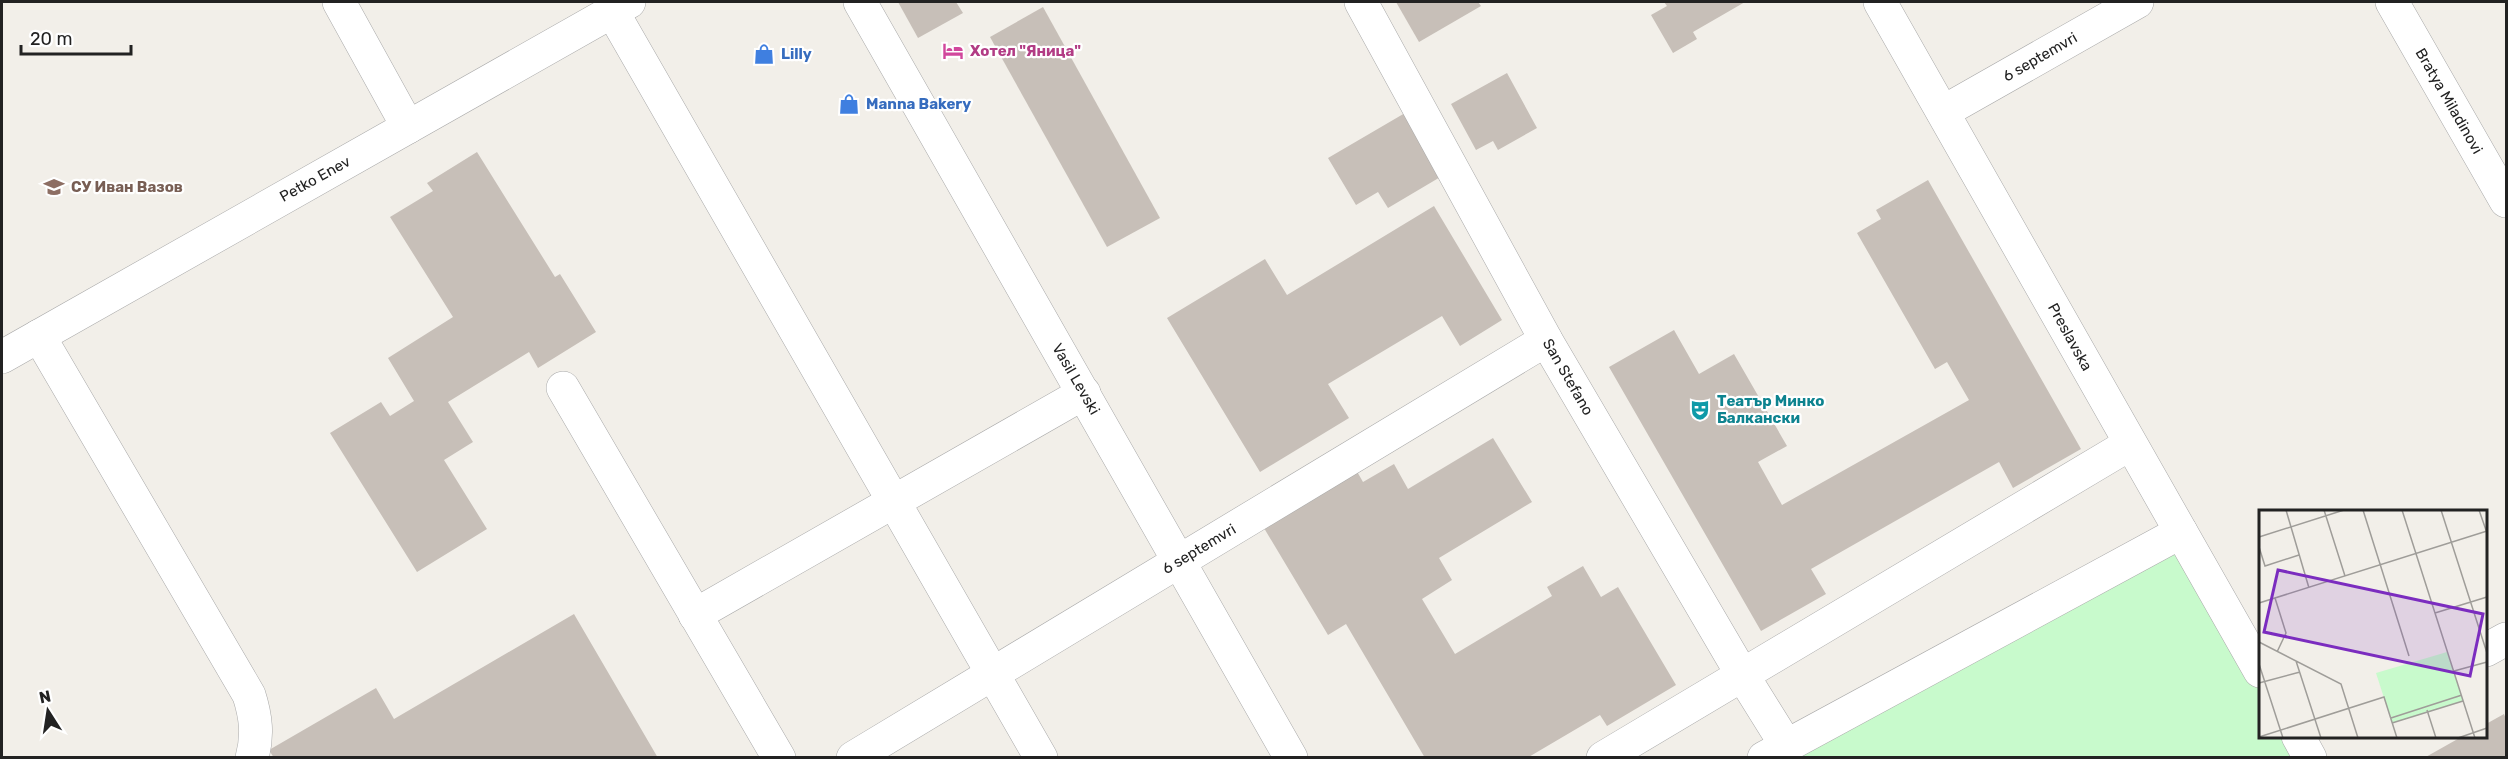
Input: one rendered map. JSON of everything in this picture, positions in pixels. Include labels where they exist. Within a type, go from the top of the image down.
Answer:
[{"type":"street","points":[[339,2],[408,127]]},
{"type":"street","name":"Vasil Levski","points":[[860,2],[1291,758]]},
{"type":"street","name":"San Stefano","points":[[1361,2],[1546,339],[1743,676],[1775,751]]},
{"type":"street","name":"Preslavska","points":[[1880,2],[2259,669]]},
{"type":"street","name":"6 septemvri","points":[[1943,112],[2137,2]]},
{"type":"street","name":"Bratya Miladinovi","points":[[2392,2],[2506,201]]},
{"type":"street","points":[[621,6],[893,501],[1041,758]]},
{"type":"street","name":"Petko Enev","points":[[2,357],[621,6]]},
{"type":"street","points":[[39,336],[249,695],[256,716],[256,743],[252,758]]},
{"type":"street","name":"6 septemvri","points":[[853,758],[1546,339]]},
{"type":"street","points":[[563,388],[779,758]]},
{"type":"street","points":[[695,615],[1084,393]]},
{"type":"street","points":[[1602,758],[2130,444]]},
{"type":"street","points":[[1775,751],[2181,532]]},
{"type":"street","points":[[2487,649],[2506,639]]},
{"type":"green space","points":[[2181,532],[2259,669],[2259,738],[2299,738],[2310,758],[1764,758]]},
{"type":"building","points":[[898,2],[956,2],[963,13],[918,38]]},
{"type":"building","points":[[1396,2],[1478,2],[1481,6],[1419,42]]},
{"type":"building","points":[[1664,2],[1745,2],[1693,32],[1697,39],[1673,53],[1651,15],[1667,6]]},
{"type":"building","points":[[1043,7],[1160,218],[1107,247],[990,37]]},
{"type":"building","points":[[1507,73],[1537,128],[1498,150],[1493,141],[1476,150],[1451,104]]},
{"type":"building","points":[[1405,113],[1442,176],[1388,208],[1378,192],[1356,205],[1328,158]]},
{"type":"building","points":[[477,152],[555,277],[560,274],[596,332],[538,368],[529,352],[448,402],[473,442],[444,460],[487,529],[417,572],[330,433],[381,402],[390,416],[414,401],[388,358],[453,317],[390,217],[433,191],[427,183]]},
{"type":"building","points":[[1928,180],[2081,449],[2013,488],[1999,462],[1811,569],[1826,594],[1761,631],[1609,367],[1674,330],[1699,374],[1734,354],[1787,446],[1758,462],[1782,505],[1969,400],[1947,362],[1935,369],[1857,233],[1881,219],[1876,210]]},
{"type":"building","points":[[1434,206],[1502,320],[1460,346],[1442,316],[1328,384],[1349,418],[1260,472],[1167,318],[1265,259],[1287,295]]},
{"type":"building","points":[[1493,438],[1532,502],[1439,558],[1452,580],[1422,599],[1455,654],[1552,596],[1547,587],[1583,566],[1601,597],[1618,587],[1676,685],[1607,726],[1600,715],[1527,758],[1425,758],[1346,624],[1328,635],[1261,523],[1355,468],[1363,482],[1394,464],[1408,489]]},
{"type":"building","points":[[574,614],[658,758],[274,758],[269,750],[376,688],[394,719]]},
{"type":"building","points":[[2504,714],[2506,758],[2424,758],[2459,738],[2487,738],[2487,723]]},
{"type":"place","name":"Хотел \"Яница\"","points":[[953,51]]},
{"type":"place","name":"Lilly","points":[[764,54]]},
{"type":"place","name":"Manna Bakery","points":[[849,104]]},
{"type":"place","name":"СУ Иван Вазов","points":[[54,187]]},
{"type":"place","name":"Театър Минко Балкански","points":[[1700,410]]}]
